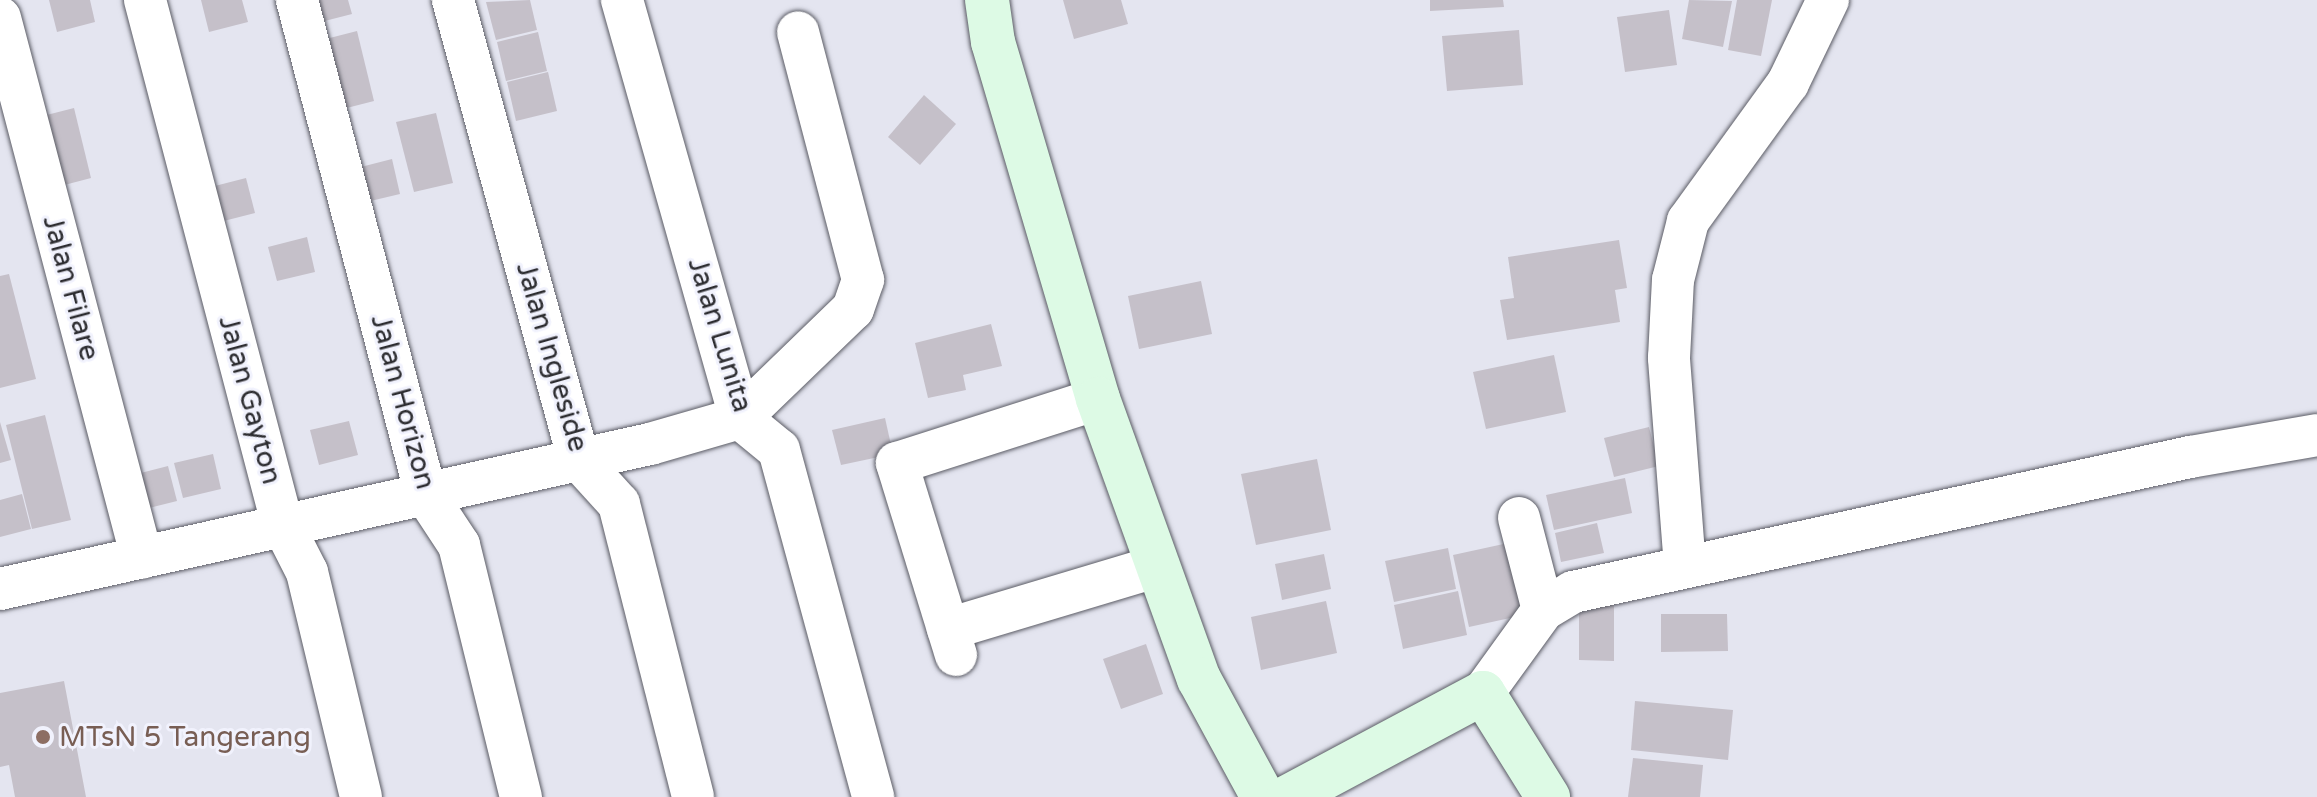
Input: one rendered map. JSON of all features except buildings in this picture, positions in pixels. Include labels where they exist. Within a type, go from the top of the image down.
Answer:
[{"type":"street","name":"Jalan Gayton","points":[[145,0],[282,523],[307,572],[361,797]]},
{"type":"street","name":"Jalan Horizon","points":[[297,0],[426,495],[459,545],[521,797]]},
{"type":"street","name":"Jalan Ingleside","points":[[453,0],[579,460],[619,504],[693,797]]},
{"type":"street","name":"Jalan Lunita","points":[[622,0],[740,418],[779,450],[873,797]]},
{"type":"street","points":[[987,0],[993,42],[1098,399],[1199,679],[1263,797]]},
{"type":"street","points":[[1685,567],[1669,358],[1673,280],[1688,221],[1788,83],[1828,0]]},
{"type":"street","name":"Jalan Filare","points":[[0,18],[142,558]]},
{"type":"street","points":[[0,589],[282,523],[426,495],[579,460],[740,418],[853,309],[863,280],[798,32]]},
{"type":"street","points":[[1098,399],[897,463],[952,642],[1158,566]]},
{"type":"street","points":[[1288,797],[1483,693],[1543,610],[1573,592],[2190,457],[2317,435]]},
{"type":"street","points":[[1519,518],[1543,610]]},
{"type":"street","points":[[1483,693],[1548,797]]},
{"type":"place","name":"MTsN 5 Tangerang","points":[[43,737]]}]
